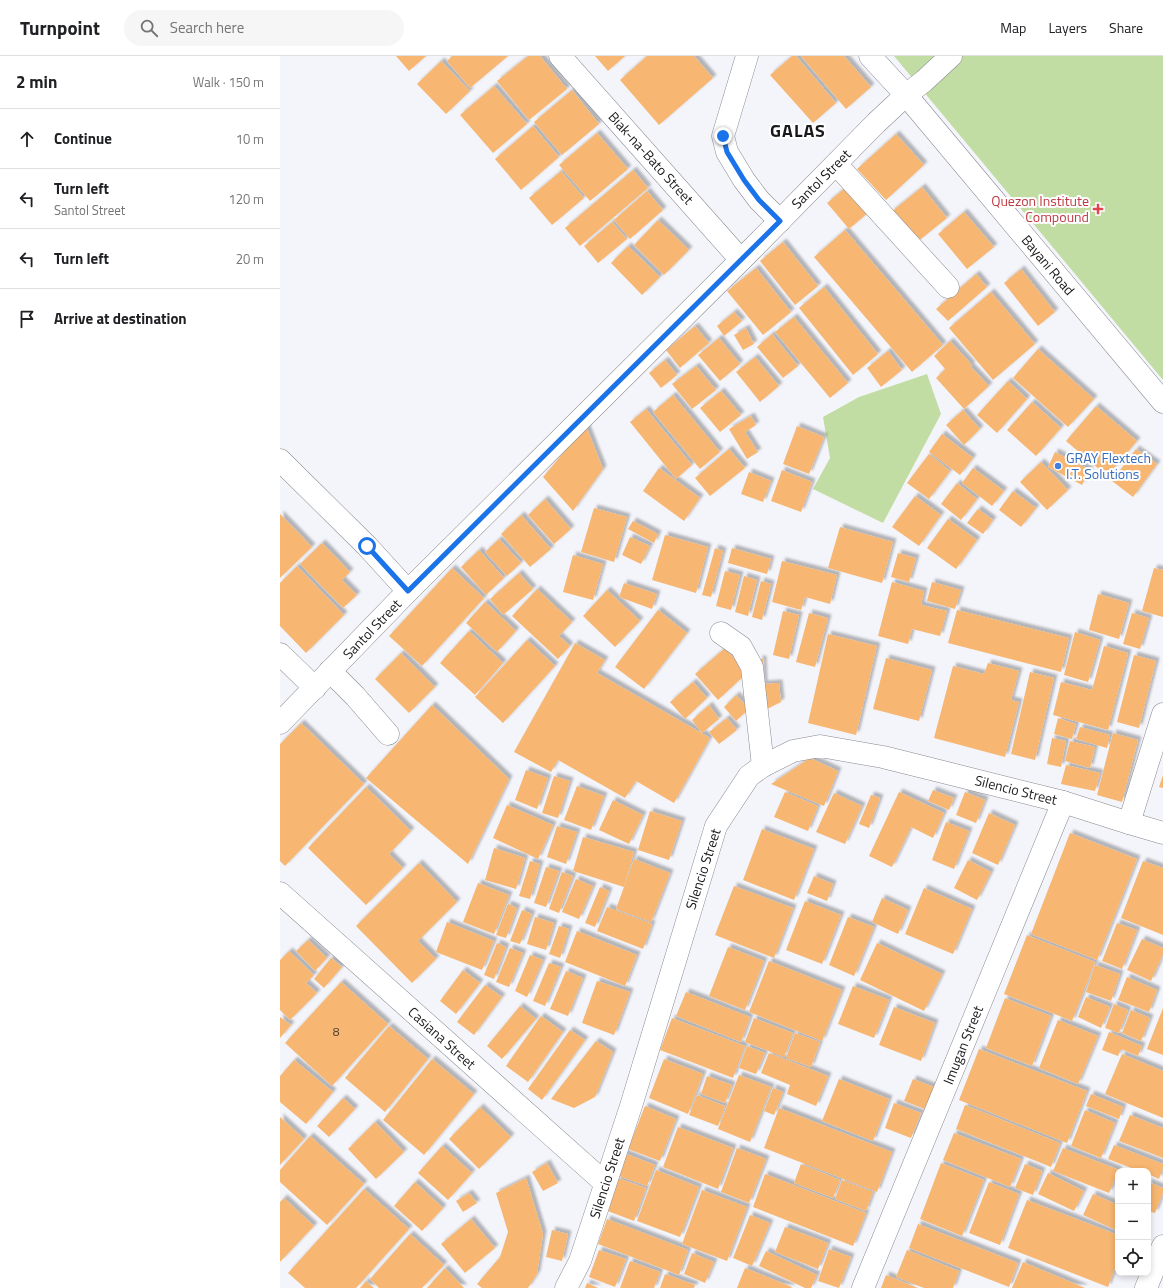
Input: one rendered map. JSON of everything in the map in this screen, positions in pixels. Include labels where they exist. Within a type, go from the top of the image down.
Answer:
[{"type":"street","name":"Biak-na-Bato Street","points":[[560,56],[740,260]]},
{"type":"street","points":[[747,56],[723,136],[724,141],[727,152],[744,180],[759,200],[780,221]]},
{"type":"street","name":"Bayani Road","points":[[870,56],[906,95],[1163,402]]},
{"type":"street","name":"Santol Street","points":[[280,723],[408,591],[836,164],[906,95],[924,81],[951,56]]},
{"type":"street","points":[[836,164],[948,287]]},
{"type":"street","points":[[280,460],[367,546],[408,591]]},
{"type":"street","points":[[721,633],[741,647],[752,667],[762,766]]},
{"type":"street","points":[[280,654],[315,688]]},
{"type":"street","points":[[330,671],[355,696],[388,734]]},
{"type":"street","points":[[1129,823],[1163,714]]},
{"type":"street","name":"Silencio Street","points":[[566,1288],[580,1261],[631,1106],[716,826],[749,776],[762,766],[793,751],[820,746],[883,757],[1063,802],[1163,833]]},
{"type":"street","name":"Imugan Street","points":[[863,1288],[1063,802]]},
{"type":"street","name":"Casiana Street","points":[[280,893],[605,1183]]},
{"type":"street","points":[[1146,1288],[1163,1246]]},
{"type":"green space","name":"Quezon Institute Compound","points":[[894,56],[1163,56],[1163,380]]},
{"type":"green space","points":[[927,374],[941,414],[883,523],[813,489],[830,458],[823,417],[859,397]]},
{"type":"building","points":[[396,56],[426,56],[409,71]]},
{"type":"building","points":[[452,56],[508,56],[470,88],[447,61]]},
{"type":"building","points":[[528,56],[540,56],[567,89],[529,120],[497,81]]},
{"type":"building","points":[[595,56],[625,56],[608,71]]},
{"type":"building","points":[[647,56],[694,56],[713,78],[659,125],[620,80]]},
{"type":"building","points":[[792,56],[796,56],[836,103],[813,123],[770,75]]},
{"type":"building","points":[[801,56],[844,56],[871,87],[846,109]]},
{"type":"building","points":[[441,61],[470,91],[446,114],[417,84]]},
{"type":"building","points":[[494,86],[527,124],[493,153],[460,115]]},
{"type":"building","points":[[572,90],[599,124],[562,155],[534,122]]},
{"type":"building","points":[[533,126],[559,157],[521,190],[495,159]]},
{"type":"building","points":[[597,133],[628,169],[590,201],[559,165]]},
{"type":"building","points":[[896,134],[924,165],[886,200],[857,169]]},
{"type":"building","points":[[633,170],[648,188],[580,246],[565,228]]},
{"type":"building","points":[[561,171],[584,198],[552,225],[529,198]]},
{"type":"building","points":[[846,187],[869,212],[849,229],[827,203]]},
{"type":"building","points":[[922,187],[947,218],[916,243],[891,212]]},
{"type":"building","points":[[647,191],[663,210],[630,239],[614,220]]},
{"type":"building","points":[[964,212],[994,247],[967,269],[938,234]]},
{"type":"building","points":[[658,220],[689,250],[664,275],[634,245]]},
{"type":"building","points":[[612,222],[627,239],[598,263],[584,246]]},
{"type":"building","points":[[845,230],[943,345],[912,372],[814,257]]},
{"type":"building","points":[[783,242],[818,286],[795,305],[760,261]]},
{"type":"building","points":[[628,246],[660,277],[642,295],[611,263]]},
{"type":"building","points":[[756,268],[791,312],[763,335],[727,291]]},
{"type":"building","points":[[1021,269],[1055,312],[1038,326],[1004,283]]},
{"type":"building","points":[[976,274],[987,287],[948,321],[936,309]]},
{"type":"building","points":[[824,287],[878,354],[853,375],[799,308]]},
{"type":"building","points":[[991,292],[1035,344],[993,380],[949,328]]},
{"type":"building","points":[[734,312],[742,321],[724,336],[717,326]]},
{"type":"building","points":[[794,317],[848,383],[830,398],[775,332]]},
{"type":"building","points":[[695,326],[709,343],[680,368],[666,350]]},
{"type":"building","points":[[746,328],[754,344],[743,350],[734,335]]},
{"type":"building","points":[[772,334],[798,366],[783,378],[757,347]]},
{"type":"building","points":[[719,338],[740,364],[720,381],[698,355]]},
{"type":"building","points":[[950,341],[972,365],[970,366],[989,386],[964,409],[936,378],[945,369],[934,356]]},
{"type":"building","points":[[1038,349],[1094,399],[1068,427],[1013,378]]},
{"type":"building","points":[[888,351],[902,370],[881,387],[867,368]]},
{"type":"building","points":[[755,357],[779,386],[760,402],[736,372]]},
{"type":"building","points":[[665,360],[677,375],[661,388],[649,373]]},
{"type":"building","points":[[696,366],[716,390],[692,409],[672,384]]},
{"type":"building","points":[[1008,381],[1027,399],[997,433],[977,415]]},
{"type":"building","points":[[721,391],[741,415],[720,432],[700,408]]},
{"type":"building","points":[[673,395],[720,452],[700,469],[653,412]]},
{"type":"building","points":[[1032,402],[1061,428],[1036,456],[1007,430]]},
{"type":"building","points":[[1096,406],[1137,441],[1107,476],[1066,441]]},
{"type":"building","points":[[646,409],[692,465],[676,479],[630,422]]},
{"type":"building","points":[[963,410],[980,429],[964,445],[946,425]]},
{"type":"building","points":[[751,416],[756,425],[745,432],[758,452],[747,459],[729,429]]},
{"type":"building","points":[[586,426],[603,469],[573,511],[543,477]]},
{"type":"building","points":[[797,426],[824,437],[809,474],[783,464]]},
{"type":"building","points":[[942,434],[973,458],[960,475],[929,452]]},
{"type":"building","points":[[729,449],[745,468],[710,496],[695,478]]},
{"type":"building","points":[[1136,449],[1157,464],[1133,497],[1112,481]]},
{"type":"building","points":[[1055,452],[1090,470],[1082,485],[1048,467]]},
{"type":"building","points":[[929,454],[950,471],[929,499],[907,483]]},
{"type":"building","points":[[1041,462],[1068,490],[1047,510],[1020,482]]},
{"type":"building","points":[[659,468],[700,498],[684,521],[643,491]]},
{"type":"building","points":[[973,468],[1004,491],[992,506],[962,483]]},
{"type":"building","points":[[782,470],[812,482],[801,512],[771,501]]},
{"type":"building","points":[[749,472],[771,481],[763,502],[741,494]]},
{"type":"building","points":[[957,483],[977,499],[961,520],[941,504]]},
{"type":"building","points":[[1013,491],[1036,508],[1021,527],[999,510]]},
{"type":"building","points":[[915,496],[941,515],[919,546],[892,527]]},
{"type":"building","points":[[545,499],[571,529],[554,544],[528,515]]},
{"type":"building","points":[[594,508],[627,517],[614,562],[581,552]]},
{"type":"building","points":[[978,509],[993,520],[983,534],[967,523]]},
{"type":"building","points":[[280,514],[312,547],[280,578]]},
{"type":"building","points":[[521,515],[551,549],[530,567],[501,534]]},
{"type":"building","points":[[948,519],[977,540],[956,569],[927,548]]},
{"type":"building","points":[[633,521],[658,534],[654,543],[628,529]]},
{"type":"building","points":[[840,527],[893,542],[882,583],[828,568]]},
{"type":"building","points":[[665,535],[708,547],[696,593],[652,580]]},
{"type":"building","points":[[630,537],[650,546],[641,564],[622,555]]},
{"type":"building","points":[[499,539],[521,563],[507,576],[485,552]]},
{"type":"building","points":[[322,543],[350,572],[342,580],[357,595],[343,608],[300,564]]},
{"type":"building","points":[[715,548],[723,551],[711,597],[702,595]]},
{"type":"building","points":[[732,548],[771,559],[767,574],[728,563]]},
{"type":"building","points":[[479,550],[504,578],[486,595],[461,567]]},
{"type":"building","points":[[898,553],[916,558],[909,582],[891,577]]},
{"type":"building","points":[[573,555],[603,564],[593,600],[563,592]]},
{"type":"building","points":[[782,561],[837,575],[830,604],[805,597],[801,610],[772,602]]},
{"type":"building","points":[[297,566],[344,615],[306,653],[280,626],[280,583]]},
{"type":"building","points":[[452,568],[484,598],[422,666],[389,636]]},
{"type":"building","points":[[1154,568],[1163,570],[1163,617],[1142,611]]},
{"type":"building","points":[[725,571],[740,575],[731,610],[716,606]]},
{"type":"building","points":[[519,573],[533,589],[503,615],[490,599]]},
{"type":"building","points":[[744,576],[757,580],[748,616],[735,612]]},
{"type":"building","points":[[761,581],[771,584],[762,620],[752,617]]},
{"type":"building","points":[[892,582],[924,591],[921,605],[947,611],[940,636],[912,629],[908,644],[878,636]]},
{"type":"building","points":[[932,582],[961,590],[955,609],[927,601]]},
{"type":"building","points":[[624,583],[657,594],[652,609],[619,597]]},
{"type":"building","points":[[537,589],[572,622],[559,636],[570,646],[558,659],[512,616]]},
{"type":"building","points":[[607,590],[640,621],[615,647],[583,616]]},
{"type":"building","points":[[1098,594],[1129,603],[1119,639],[1089,630]]},
{"type":"building","points":[[485,602],[516,631],[497,652],[466,623]]},
{"type":"building","points":[[658,610],[687,633],[644,689],[615,667]]},
{"type":"building","points":[[957,610],[1069,638],[1061,672],[948,643]]},
{"type":"building","points":[[783,611],[799,615],[789,659],[773,655]]},
{"type":"building","points":[[809,613],[828,618],[815,667],[796,662]]},
{"type":"building","points":[[1132,613],[1149,618],[1140,649],[1123,644]]},
{"type":"building","points":[[469,631],[503,663],[475,695],[440,663]]},
{"type":"building","points":[[1075,632],[1100,640],[1088,682],[1064,675]]},
{"type":"building","points":[[828,634],[877,646],[856,735],[808,723]]},
{"type":"building","points":[[527,640],[555,666],[503,723],[475,697]]},
{"type":"building","points":[[575,643],[605,660],[597,673],[710,738],[674,803],[636,781],[625,798],[558,760],[551,772],[514,752]]},
{"type":"building","points":[[1104,646],[1128,653],[1108,730],[1053,715],[1061,682],[1092,690]]},
{"type":"building","points":[[725,648],[747,673],[718,700],[695,674]]},
{"type":"building","points":[[401,653],[435,687],[409,713],[375,679]]},
{"type":"building","points":[[1134,655],[1156,661],[1139,728],[1117,722]]},
{"type":"building","points":[[886,658],[932,670],[919,721],[873,709]]},
{"type":"building","points":[[759,659],[763,659],[764,684],[779,683],[781,702],[763,711]]},
{"type":"building","points":[[988,663],[1019,671],[1011,700],[1019,702],[1005,757],[934,738],[953,666],[984,674]]},
{"type":"building","points":[[1030,672],[1054,678],[1035,760],[1011,754]]},
{"type":"building","points":[[693,682],[707,698],[685,719],[670,702]]},
{"type":"building","points":[[736,695],[749,709],[736,721],[724,707]]},
{"type":"building","points":[[432,705],[509,779],[468,864],[366,778]]},
{"type":"building","points":[[709,705],[719,719],[702,733],[692,720]]},
{"type":"building","points":[[727,718],[737,730],[719,744],[709,732]]},
{"type":"building","points":[[1058,718],[1076,724],[1072,739],[1054,734]]},
{"type":"building","points":[[301,723],[364,784],[285,866],[280,861],[280,744]]},
{"type":"building","points":[[1080,727],[1110,735],[1107,748],[1076,739]]},
{"type":"building","points":[[1113,733],[1138,740],[1122,802],[1097,795]]},
{"type":"building","points":[[1052,738],[1066,741],[1061,767],[1047,764]]},
{"type":"building","points":[[1070,741],[1095,747],[1090,768],[1065,761]]},
{"type":"building","points":[[810,758],[838,771],[824,806],[771,784]]},
{"type":"building","points":[[1066,765],[1100,773],[1095,791],[1061,784]]},
{"type":"building","points":[[526,770],[548,778],[537,809],[515,800]]},
{"type":"building","points":[[1163,775],[1163,788],[1159,787]]},
{"type":"building","points":[[554,776],[570,781],[558,818],[542,813]]},
{"type":"building","points":[[577,786],[604,796],[591,830],[564,820]]},
{"type":"building","points":[[366,787],[411,831],[389,854],[403,868],[366,905],[308,848]]},
{"type":"building","points":[[933,790],[954,798],[949,810],[928,801]]},
{"type":"building","points":[[785,792],[818,806],[808,831],[774,817]]},
{"type":"building","points":[[899,792],[944,813],[933,838],[911,827],[892,867],[869,856]]},
{"type":"building","points":[[965,792],[985,800],[976,823],[956,815]]},
{"type":"building","points":[[834,793],[862,806],[845,844],[816,832]]},
{"type":"building","points":[[871,795],[880,798],[869,828],[859,824]]},
{"type":"building","points":[[613,800],[643,815],[629,844],[599,830]]},
{"type":"building","points":[[507,805],[553,825],[538,859],[493,838]]},
{"type":"building","points":[[650,811],[682,821],[669,860],[638,850]]},
{"type":"building","points":[[989,813],[1015,825],[998,865],[972,853]]},
{"type":"building","points":[[946,822],[969,831],[954,869],[932,860]]},
{"type":"building","points":[[557,826],[577,832],[566,864],[547,857]]},
{"type":"building","points":[[762,829],[814,849],[794,900],[743,880]]},
{"type":"building","points":[[1070,833],[1137,859],[1097,960],[1031,934]]},
{"type":"building","points":[[583,837],[634,852],[624,887],[573,871]]},
{"type":"building","points":[[494,848],[525,858],[516,889],[485,880]]},
{"type":"building","points":[[634,859],[670,873],[651,922],[616,909]]},
{"type":"building","points":[[968,860],[991,872],[977,900],[954,888]]},
{"type":"building","points":[[530,861],[540,864],[530,899],[519,896]]},
{"type":"building","points":[[1143,861],[1163,868],[1163,935],[1121,918]]},
{"type":"building","points":[[419,863],[457,902],[418,941],[436,959],[412,983],[356,926]]},
{"type":"building","points":[[546,867],[559,871],[546,907],[534,903]]},
{"type":"building","points":[[562,872],[573,876],[559,913],[549,909]]},
{"type":"building","points":[[814,876],[833,884],[827,901],[807,893]]},
{"type":"building","points":[[576,879],[593,886],[579,919],[562,912]]},
{"type":"building","points":[[478,883],[509,895],[494,934],[463,922]]},
{"type":"building","points":[[734,886],[793,908],[774,958],[715,935]]},
{"type":"building","points":[[600,887],[609,891],[595,927],[585,923]]},
{"type":"building","points":[[924,888],[972,909],[953,954],[905,934]]},
{"type":"building","points":[[882,898],[908,910],[898,934],[872,922]]},
{"type":"building","points":[[805,901],[841,915],[822,964],[786,950]]},
{"type":"building","points":[[508,904],[517,908],[506,938],[496,935]]},
{"type":"building","points":[[607,907],[652,924],[643,949],[597,931]]},
{"type":"building","points":[[522,910],[532,914],[520,944],[510,941]]},
{"type":"building","points":[[535,917],[554,923],[546,950],[527,944]]},
{"type":"building","points":[[848,917],[874,927],[854,976],[829,965]]},
{"type":"building","points":[[447,922],[494,941],[482,970],[436,952]]},
{"type":"building","points":[[1117,923],[1137,930],[1122,969],[1102,961]]},
{"type":"building","points":[[559,926],[569,929],[560,958],[549,954]]},
{"type":"building","points":[[577,931],[637,955],[625,986],[565,962]]},
{"type":"building","points":[[1027,935],[1095,962],[1072,1021],[1004,994]]},
{"type":"building","points":[[1142,939],[1163,948],[1163,954],[1151,981],[1127,970]]},
{"type":"building","points":[[308,940],[327,958],[315,971],[296,951]]},
{"type":"building","points":[[497,943],[506,947],[494,979],[484,975]]},
{"type":"building","points":[[877,943],[942,974],[924,1011],[860,980]]},
{"type":"building","points":[[728,947],[764,961],[745,1010],[709,996]]},
{"type":"building","points":[[510,948],[523,953],[509,987],[496,982]]},
{"type":"building","points":[[289,951],[314,975],[306,983],[317,993],[290,1020],[280,1010],[280,960]]},
{"type":"building","points":[[530,955],[543,960],[527,997],[515,991]]},
{"type":"building","points":[[331,958],[342,967],[324,988],[314,979]]},
{"type":"building","points":[[769,961],[842,990],[822,1041],[749,1012]]},
{"type":"building","points":[[549,963],[561,967],[545,1006],[533,1001]]},
{"type":"building","points":[[1095,965],[1120,974],[1111,1001],[1086,992]]},
{"type":"building","points":[[463,970],[480,983],[456,1014],[440,1001]]},
{"type":"building","points":[[566,971],[583,978],[568,1016],[550,1009]]},
{"type":"building","points":[[1127,977],[1157,990],[1149,1012],[1118,1000]]},
{"type":"building","points":[[597,981],[630,992],[614,1035],[582,1023]]},
{"type":"building","points":[[341,982],[388,1024],[332,1086],[285,1043]]},
{"type":"building","points":[[485,985],[502,997],[474,1035],[457,1022]]},
{"type":"building","points":[[853,986],[889,1000],[874,1038],[838,1024]]},
{"type":"building","points":[[686,992],[750,1017],[741,1042],[676,1016]]},
{"type":"building","points":[[1086,997],[1110,1007],[1101,1028],[1078,1017]]},
{"type":"building","points":[[1005,998],[1051,1016],[1032,1066],[986,1048]]},
{"type":"building","points":[[1114,1004],[1128,1010],[1119,1033],[1105,1028]]},
{"type":"building","points":[[520,1006],[536,1019],[502,1059],[487,1046]]},
{"type":"building","points":[[894,1007],[935,1023],[921,1061],[879,1045]]},
{"type":"building","points":[[1163,1008],[1163,1055],[1147,1049]]},
{"type":"building","points":[[1131,1010],[1150,1018],[1141,1041],[1122,1033]]},
{"type":"building","points":[[541,1016],[563,1032],[528,1082],[506,1066]]},
{"type":"building","points":[[280,1017],[291,1025],[280,1038]]},
{"type":"building","points":[[672,1018],[745,1046],[733,1078],[660,1050]]},
{"type":"building","points":[[754,1018],[793,1033],[784,1057],[745,1042]]},
{"type":"building","points":[[1058,1020],[1098,1036],[1078,1084],[1039,1068]]},
{"type":"building","points":[[389,1026],[428,1059],[385,1112],[345,1078]]},
{"type":"building","points":[[570,1030],[585,1040],[542,1100],[528,1089]]},
{"type":"building","points":[[1109,1032],[1142,1046],[1138,1056],[1121,1049],[1118,1056],[1102,1050]]},
{"type":"building","points":[[795,1033],[820,1042],[811,1067],[786,1058]]},
{"type":"building","points":[[596,1041],[613,1052],[595,1097],[574,1108],[551,1099]]},
{"type":"building","points":[[747,1046],[765,1053],[756,1074],[739,1068]]},
{"type":"building","points":[[979,1049],[1087,1091],[1067,1143],[959,1100]]},
{"type":"building","points":[[769,1053],[828,1076],[816,1106],[787,1094],[790,1085],[761,1073]]},
{"type":"building","points":[[1122,1054],[1163,1071],[1163,1118],[1105,1094]]},
{"type":"building","points":[[432,1059],[474,1094],[424,1155],[383,1120]]},
{"type":"building","points":[[664,1059],[703,1074],[688,1114],[649,1098]]},
{"type":"building","points":[[294,1060],[333,1092],[306,1124],[280,1102],[280,1076]]},
{"type":"building","points":[[739,1075],[771,1087],[750,1142],[718,1129]]},
{"type":"building","points":[[707,1076],[732,1085],[725,1103],[701,1094]]},
{"type":"building","points":[[839,1079],[889,1099],[873,1141],[822,1121]]},
{"type":"building","points":[[913,1079],[939,1089],[930,1111],[904,1101]]},
{"type":"building","points":[[773,1088],[783,1092],[774,1115],[764,1111]]},
{"type":"building","points":[[1091,1094],[1123,1107],[1119,1119],[1086,1106]]},
{"type":"building","points":[[697,1095],[725,1106],[718,1126],[689,1115]]},
{"type":"building","points":[[343,1098],[355,1109],[329,1137],[317,1126]]},
{"type":"building","points":[[894,1103],[921,1113],[911,1138],[885,1128]]},
{"type":"building","points":[[965,1105],[1060,1143],[1051,1167],[956,1129]]},
{"type":"building","points":[[645,1106],[676,1119],[660,1161],[628,1149]]},
{"type":"building","points":[[480,1107],[511,1137],[479,1169],[449,1139]]},
{"type":"building","points":[[779,1108],[892,1152],[877,1192],[764,1148]]},
{"type":"building","points":[[1085,1110],[1115,1123],[1101,1158],[1071,1146]]},
{"type":"building","points":[[1130,1115],[1163,1128],[1163,1158],[1119,1141]]},
{"type":"building","points":[[280,1117],[304,1139],[280,1165]]},
{"type":"building","points":[[375,1122],[404,1152],[376,1179],[348,1149]]},
{"type":"building","points":[[678,1127],[733,1148],[718,1189],[663,1167]]},
{"type":"building","points":[[954,1133],[1021,1159],[1010,1187],[943,1160]]},
{"type":"building","points":[[310,1136],[364,1184],[327,1225],[280,1182],[280,1170]]},
{"type":"building","points":[[1114,1145],[1163,1164],[1163,1168],[1159,1179],[1151,1175],[1151,1168],[1131,1168],[1108,1159]]},
{"type":"building","points":[[442,1146],[472,1173],[448,1200],[418,1173]]},
{"type":"building","points":[[737,1148],[766,1159],[749,1203],[721,1192]]},
{"type":"building","points":[[1063,1148],[1115,1168],[1115,1179],[1109,1193],[1053,1171]]},
{"type":"building","points":[[624,1153],[655,1165],[647,1186],[616,1175]]},
{"type":"building","points":[[547,1163],[558,1183],[543,1191],[532,1172]]},
{"type":"building","points":[[941,1163],[984,1180],[962,1236],[920,1219]]},
{"type":"building","points":[[801,1164],[840,1180],[833,1198],[794,1183]]},
{"type":"building","points":[[1025,1164],[1042,1171],[1033,1195],[1015,1188]]},
{"type":"building","points":[[656,1170],[699,1187],[680,1237],[637,1221]]},
{"type":"building","points":[[1048,1173],[1084,1191],[1074,1211],[1038,1194]]},
{"type":"building","points":[[765,1174],[866,1213],[853,1246],[753,1207]]},
{"type":"building","points":[[526,1178],[543,1234],[537,1274],[528,1288],[482,1288],[477,1284],[500,1257],[508,1232],[496,1193]]},
{"type":"building","points":[[618,1178],[646,1188],[634,1221],[605,1210]]},
{"type":"building","points":[[842,1180],[873,1192],[866,1211],[835,1199]]},
{"type":"building","points":[[415,1182],[443,1208],[422,1231],[394,1206]]},
{"type":"building","points":[[989,1182],[1019,1194],[1000,1245],[969,1233]]},
{"type":"building","points":[[1151,1183],[1163,1188],[1163,1193],[1155,1213],[1151,1212]]},
{"type":"building","points":[[364,1189],[409,1229],[356,1288],[305,1288],[288,1273]]},
{"type":"building","points":[[702,1190],[747,1207],[727,1261],[682,1244]]},
{"type":"building","points":[[469,1193],[477,1203],[463,1212],[456,1201]]},
{"type":"building","points":[[1093,1194],[1115,1204],[1115,1230],[1083,1215]]},
{"type":"building","points":[[284,1198],[314,1226],[280,1262],[280,1202]]},
{"type":"building","points":[[1027,1200],[1115,1234],[1115,1268],[1108,1287],[1008,1248]]},
{"type":"building","points":[[750,1215],[770,1223],[752,1266],[733,1258]]},
{"type":"building","points":[[471,1219],[495,1248],[465,1273],[441,1244]]},
{"type":"building","points":[[607,1219],[688,1250],[679,1275],[598,1244]]},
{"type":"building","points":[[918,1224],[1018,1263],[1009,1287],[909,1248]]},
{"type":"building","points":[[785,1227],[828,1243],[818,1269],[775,1252]]},
{"type":"building","points":[[552,1230],[568,1234],[562,1261],[546,1257]]},
{"type":"building","points":[[410,1234],[444,1265],[422,1288],[379,1288],[370,1279]]},
{"type":"building","points":[[829,1249],[851,1257],[839,1288],[818,1281]]},
{"type":"building","points":[[599,1250],[626,1259],[615,1287],[589,1277]]},
{"type":"building","points":[[907,1250],[959,1271],[953,1288],[924,1288],[896,1277]]},
{"type":"building","points":[[766,1251],[817,1275],[811,1288],[805,1288],[759,1266]]},
{"type":"building","points":[[692,1253],[714,1262],[705,1283],[684,1274]]},
{"type":"building","points":[[630,1261],[660,1272],[654,1288],[620,1288]]},
{"type":"building","points":[[1023,1262],[1085,1288],[1012,1288]]},
{"type":"building","points":[[445,1268],[464,1288],[427,1288]]},
{"type":"building","points":[[745,1268],[792,1287],[737,1288]]},
{"type":"building","points":[[665,1274],[695,1285],[694,1288],[660,1288]]},
{"type":"building","points":[[886,1275],[918,1288],[881,1288]]},
{"type":"building","points":[[366,1281],[374,1288],[360,1288]]},
{"type":"building","points":[[587,1283],[598,1288],[585,1288]]},
{"type":"place","name":"Quezon Institute Compound","points":[[1098,209]]},
{"type":"place","name":"GRAY Flextech I.T. Solutions","points":[[1058,466]]},
{"type":"district","name":"GALAS","points":[[798,131]]},
{"type":"route","points":[[367,546],[408,591],[780,221],[759,200],[744,180],[727,152],[723,136]]}]
